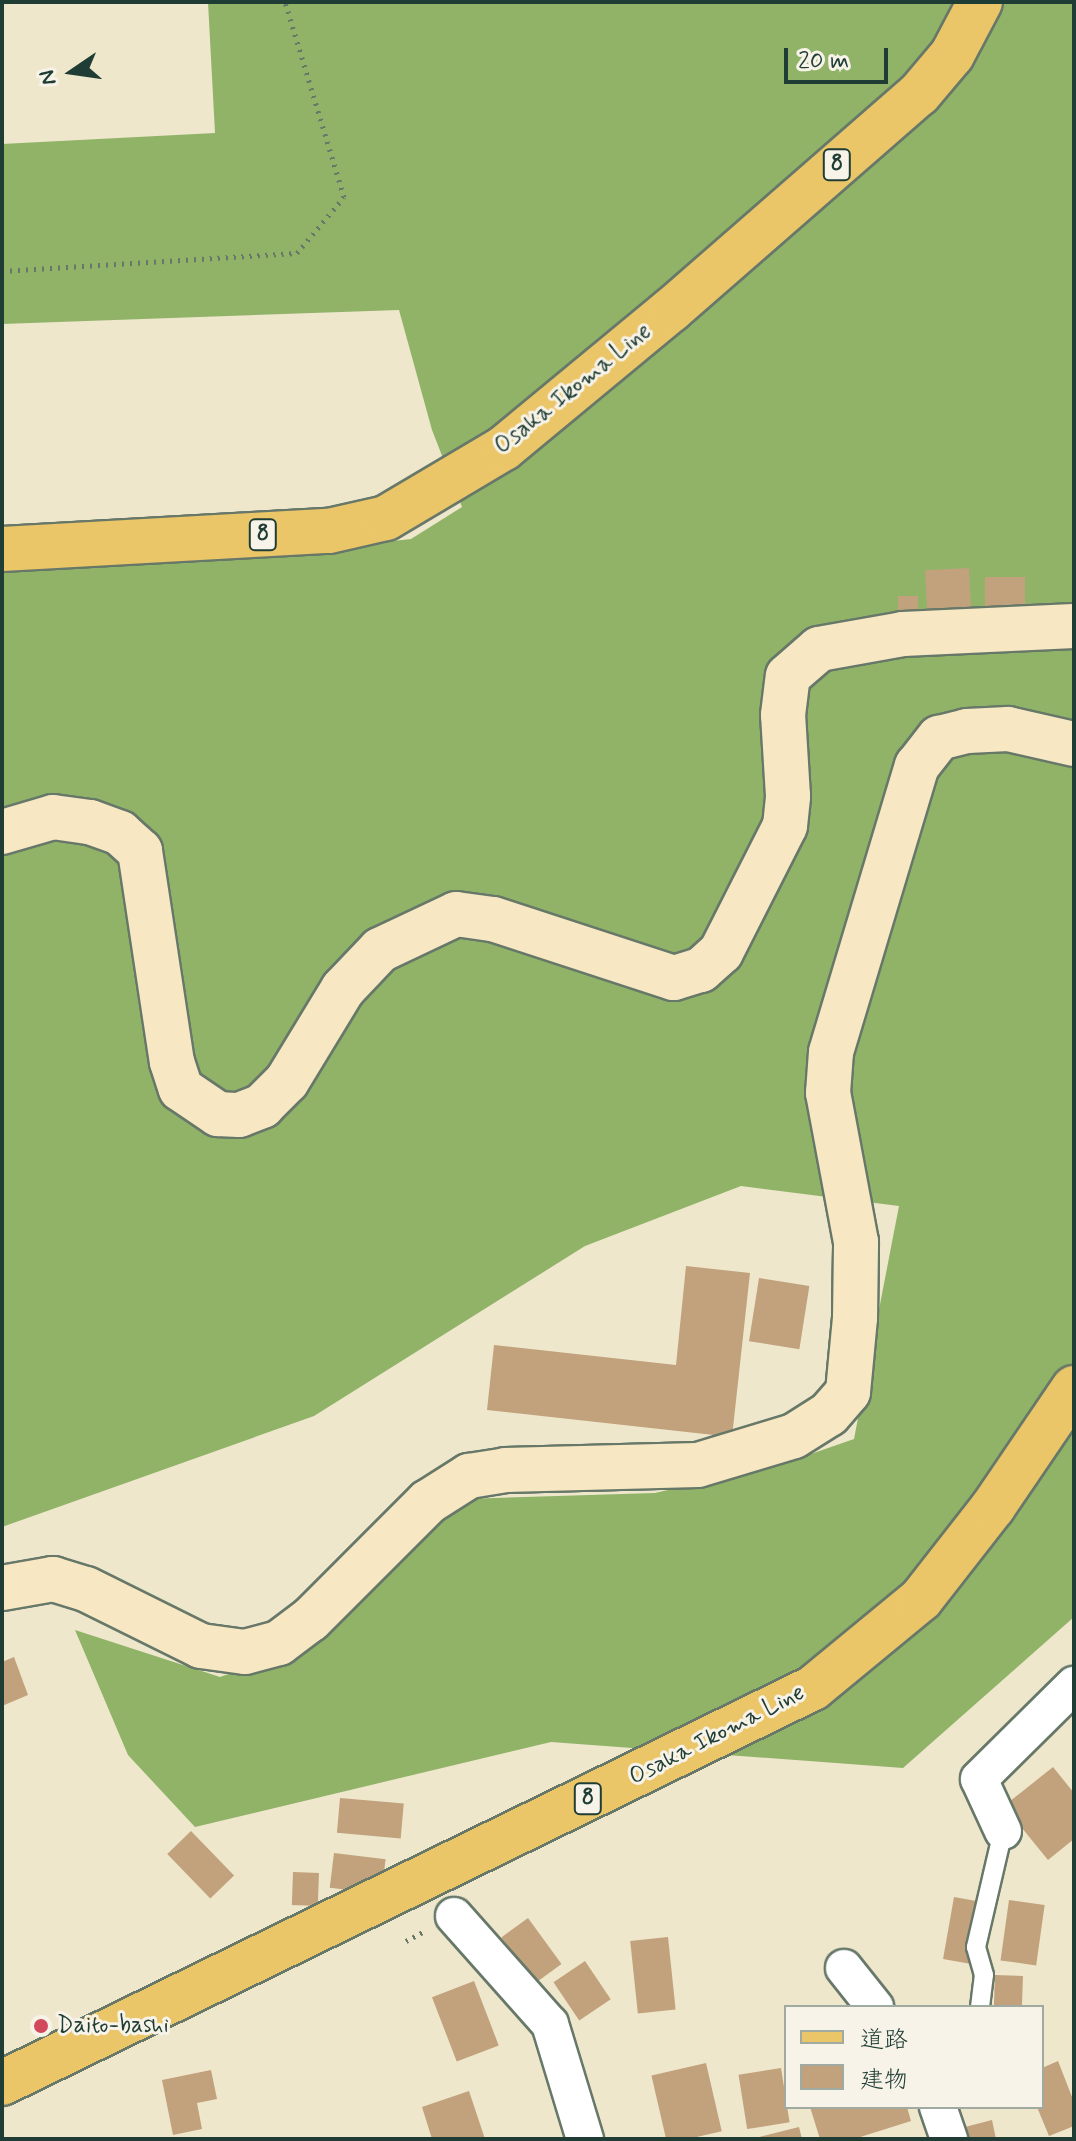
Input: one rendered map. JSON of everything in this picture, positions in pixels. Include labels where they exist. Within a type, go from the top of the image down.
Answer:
[{"type":"main road","name":"Osaka Ikoma Line","points":[[2,549],[329,531],[386,518],[504,448],[671,310],[919,94],[952,55],[980,2]]},
{"type":"main road","points":[[2,832],[53,817],[78,820],[120,833],[140,851],[172,1062],[181,1089],[218,1114],[239,1115],[262,1106],[287,1081],[343,989],[380,950],[456,914],[493,919],[674,978],[701,970],[721,952],[785,826],[788,796],[783,715],[788,676],[819,649],[903,634],[1074,626]]},
{"type":"main road","points":[[2,1588],[53,1579],[86,1589],[201,1646],[245,1652],[279,1643],[310,1620],[428,1502],[469,1476],[505,1470],[646,1470],[698,1465],[794,1436],[829,1414],[848,1392],[855,1318],[856,1242],[828,1093],[831,1052],[917,766],[939,738],[967,731],[1008,729],[1074,744]]},
{"type":"main road","name":"Osaka Ikoma Line","points":[[2,2083],[813,1688],[921,1599],[993,1507],[1074,1388]]},
{"type":"street","points":[[1003,1831],[979,1779],[1074,1685]]},
{"type":"street","points":[[454,1916],[550,2024],[585,2139]]},
{"type":"street","points":[[844,1968],[873,2005]]},
{"type":"street","points":[[939,2109],[949,2139]]},
{"type":"lane","points":[[980,2005],[984,1975],[976,1947],[1003,1831]]},
{"type":"path","points":[[2,271],[297,253],[344,197],[285,2]]},
{"type":"green space","points":[[208,2],[1074,2],[1074,1617],[903,1768],[551,1742],[195,1827],[128,1755],[75,1630],[220,1677],[295,1651],[462,1499],[655,1493],[785,1463],[854,1439],[899,1206],[741,1186],[585,1246],[314,1416],[2,1527],[2,567],[286,553],[411,539],[462,507],[432,430],[399,310],[2,324],[2,144],[215,133]]},
{"type":"building","points":[[969,568],[971,610],[927,612],[925,570]]},
{"type":"building","points":[[985,577],[1025,577],[1025,607],[985,607]]},
{"type":"building","points":[[898,596],[918,596],[918,616],[898,616]]},
{"type":"building","points":[[686,1266],[750,1273],[732,1437],[487,1410],[494,1345],[676,1365]]},
{"type":"building","points":[[759,1278],[809,1286],[799,1349],[749,1341]]},
{"type":"building","points":[[14,1657],[28,1695],[2,1706],[2,1662]]},
{"type":"building","points":[[1053,1767],[1074,1793],[1074,1839],[1048,1860],[1004,1806]]},
{"type":"building","points":[[340,1798],[404,1804],[401,1838],[337,1833]]},
{"type":"building","points":[[191,1831],[234,1876],[210,1899],[167,1854]]},
{"type":"building","points":[[334,1853],[386,1859],[381,1894],[330,1888]]},
{"type":"building","points":[[293,1872],[319,1873],[318,1906],[292,1905]]},
{"type":"building","points":[[954,1897],[981,1902],[970,1964],[943,1959]]},
{"type":"building","points":[[1009,1900],[1045,1905],[1036,1965],[1001,1960]]},
{"type":"building","points":[[528,1918],[562,1964],[535,1984],[501,1937]]},
{"type":"building","points":[[668,1937],[676,2010],[638,2014],[630,1941]]},
{"type":"building","points":[[585,1961],[611,1999],[579,2020],[553,1982]]},
{"type":"building","points":[[995,1975],[1023,1976],[1022,2005],[994,2005]]},
{"type":"building","points":[[474,1981],[499,2045],[457,2062],[432,1997]]},
{"type":"building","points":[[1058,2061],[1074,2102],[1074,2126],[1049,2136],[1038,2109],[1044,2109],[1044,2067]]},
{"type":"building","points":[[706,2063],[722,2131],[688,2139],[666,2139],[651,2076]]},
{"type":"building","points":[[781,2068],[784,2109],[787,2109],[790,2122],[747,2129],[739,2075]]},
{"type":"building","points":[[211,2070],[217,2099],[197,2103],[202,2129],[173,2135],[162,2080]]},
{"type":"building","points":[[469,2091],[485,2139],[432,2139],[422,2107]]},
{"type":"building","points":[[811,2109],[908,2109],[911,2121],[854,2139],[820,2139]]},
{"type":"building","points":[[992,2120],[996,2139],[968,2139],[965,2127]]},
{"type":"building","points":[[799,2127],[802,2139],[755,2139],[755,2138]]},
{"type":"place","name":"Daito-bashi","points":[[41,2026]]}]
